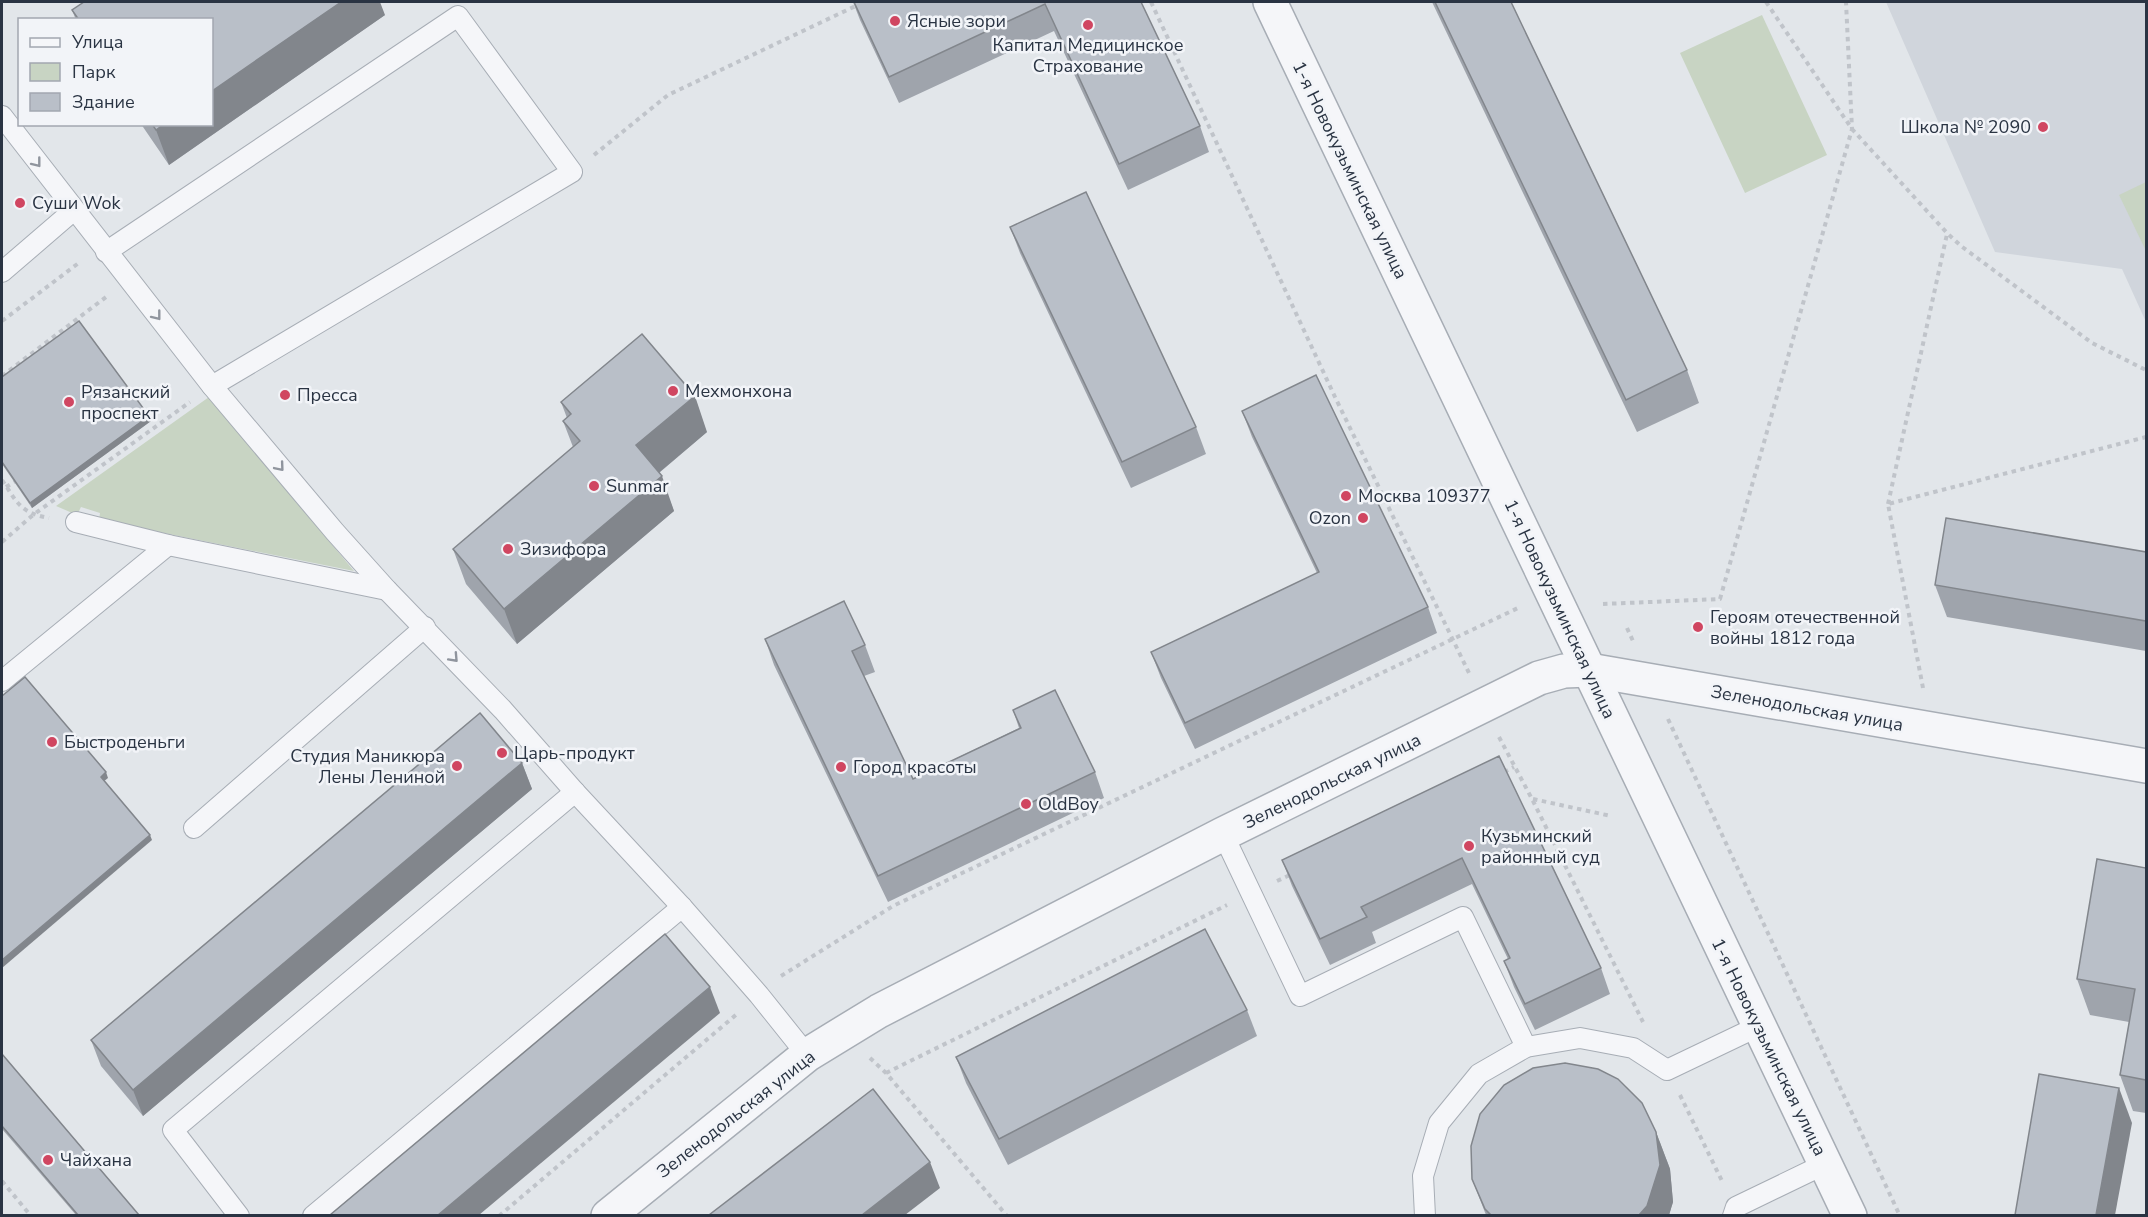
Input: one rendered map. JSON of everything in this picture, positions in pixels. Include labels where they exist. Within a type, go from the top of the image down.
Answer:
[{"type":"street","name":"1-я Новокузьминская улица","points":[[1270,2],[1850,1215]]},
{"type":"street","name":"Зеленодольская улица","points":[[608,1215],[807,1055],[879,1011],[1223,834],[1539,678],[1564,670],[1588,670],[2146,766]]},
{"type":"lane","points":[[106,252],[458,16],[572,172],[212,386]]},
{"type":"lane","points":[[2,116],[212,386],[335,532],[387,590],[503,710],[575,792],[682,907],[759,995],[807,1055]]},
{"type":"lane","points":[[2,272],[74,210]]},
{"type":"lane","points":[[76,522],[168,545],[387,590]]},
{"type":"lane","points":[[2,681],[168,545]]},
{"type":"lane","points":[[194,828],[425,627]]},
{"type":"lane","points":[[239,1215],[173,1130],[575,792]]},
{"type":"lane","points":[[1223,834],[1300,996],[1463,917],[1526,1047]]},
{"type":"lane","points":[[313,1215],[682,907]]},
{"type":"lane","points":[[1425,1215],[1423,1176],[1439,1124],[1479,1074],[1526,1047],[1580,1038],[1633,1048],[1667,1070],[1759,1026]]},
{"type":"lane","points":[[1734,1211],[1825,1164]]},
{"type":"path","points":[[572,172],[668,95],[864,2]]},
{"type":"path","points":[[1151,2],[1335,397],[1472,680]]},
{"type":"path","points":[[1767,2],[1852,129],[1947,233],[1961,246],[2092,343],[2146,370]]},
{"type":"path","points":[[1604,604],[1720,599],[1852,129],[1846,2]]},
{"type":"path","points":[[1923,688],[1888,504],[1947,233]]},
{"type":"path","points":[[2,321],[80,262],[106,252]]},
{"type":"path","points":[[2,376],[128,280]]},
{"type":"path","points":[[2,542],[33,515],[212,386]]},
{"type":"path","points":[[1888,504],[2146,437]]},
{"type":"path","points":[[6,487],[23,476]]},
{"type":"path","points":[[2,480],[22,508],[33,515],[76,522]]},
{"type":"path","points":[[499,1215],[780,977],[893,906],[1526,604]]},
{"type":"path","points":[[1497,733],[1667,1070],[1734,1211]]},
{"type":"path","points":[[1504,772],[1514,768]]},
{"type":"path","points":[[1695,779],[1900,1215]]},
{"type":"path","points":[[1532,799],[1611,816]]},
{"type":"path","points":[[1007,1215],[886,1073],[1297,871]]},
{"type":"path","points":[[2,1181],[31,1215]]},
{"type":"shaded area","name":"Школа № 2090","points":[[1886,2],[2146,2],[2146,322],[2122,269],[1995,252]]},
{"type":"green space","points":[[1762,15],[1827,155],[1745,193],[1680,53]]},
{"type":"green space","points":[[2146,182],[2146,251],[2119,195]]},
{"type":"green space","points":[[209,397],[354,571],[99,520],[100,513],[81,507],[77,515],[56,506]]},
{"type":"building","points":[[84,2],[341,2],[213,90],[213,18],[78,18],[72,10]]},
{"type":"building","points":[[854,2],[1141,2],[1200,126],[1119,164],[1045,4],[889,77]]},
{"type":"building","points":[[1435,2],[1511,2],[1687,370],[1626,400]]},
{"type":"building","points":[[1086,192],[1196,427],[1122,462],[1010,227]]},
{"type":"building","name":"Рязанский проспект","points":[[79,321],[149,416],[30,503],[2,462],[2,377]]},
{"type":"building","points":[[642,334],[695,396],[636,445],[662,476],[504,609],[453,549],[580,441],[563,421],[571,414],[561,402]]},
{"type":"building","points":[[1316,375],[1428,607],[1185,723],[1151,652],[1319,572],[1242,411]]},
{"type":"building","points":[[1946,518],[2146,552],[2146,621],[1935,585]]},
{"type":"building","points":[[844,601],[865,645],[852,651],[913,779],[1021,728],[1013,710],[1055,690],[1095,772],[878,876],[765,639]]},
{"type":"building","points":[[25,677],[106,772],[101,777],[150,835],[2,960],[2,696]]},
{"type":"building","points":[[480,713],[522,763],[133,1090],[91,1040]]},
{"type":"building","points":[[1499,756],[1601,968],[1525,1004],[1504,961],[1510,958],[1462,858],[1361,907],[1367,917],[1320,939],[1282,860]]},
{"type":"building","points":[[2097,859],[2146,868],[2146,1080],[2120,1075],[2135,989],[2077,979]]},
{"type":"building","points":[[1205,929],[1247,1010],[999,1139],[956,1057]]},
{"type":"building","points":[[665,934],[710,987],[438,1215],[330,1215]]},
{"type":"building","points":[[2,1054],[139,1215],[78,1215],[2,1126]]},
{"type":"building","points":[[1565,1063],[1598,1069],[1618,1079],[1642,1103],[1656,1132],[1660,1165],[1647,1206],[1639,1215],[1491,1215],[1485,1209],[1472,1179],[1471,1146],[1480,1114],[1504,1085],[1533,1068]]},
{"type":"building","points":[[2039,1074],[2119,1088],[2096,1215],[2015,1215]]},
{"type":"building","points":[[873,1089],[930,1162],[862,1215],[709,1215]]},
{"type":"place","name":"Ясные зори","points":[[895,21]]},
{"type":"place","name":"Капитал Медицинское Страхование","points":[[1088,25]]},
{"type":"place","name":"Школа № 2090","points":[[2043,127]]},
{"type":"place","name":"Суши Wok","points":[[20,203]]},
{"type":"place","name":"Мехмонхона","points":[[673,391]]},
{"type":"place","name":"Пресса","points":[[285,395]]},
{"type":"place","name":"Рязанский проспект","points":[[69,402]]},
{"type":"place","name":"Sunmar","points":[[594,486]]},
{"type":"place","name":"Москва 109377","points":[[1346,496]]},
{"type":"place","name":"Ozon","points":[[1363,518]]},
{"type":"place","name":"Зизифора","points":[[508,549]]},
{"type":"place","name":"Героям отечественной войны 1812 года","points":[[1698,627]]},
{"type":"place","name":"Быстроденьги","points":[[52,742]]},
{"type":"place","name":"Царь-продукт","points":[[502,753]]},
{"type":"place","name":"Студия Маникюра Лены Лениной","points":[[457,766]]},
{"type":"place","name":"Город красоты","points":[[841,767]]},
{"type":"place","name":"OldBoy","points":[[1026,804]]},
{"type":"place","name":"Кузьминский районный суд","points":[[1469,846]]},
{"type":"place","name":"Чайхана","points":[[48,1160]]}]
